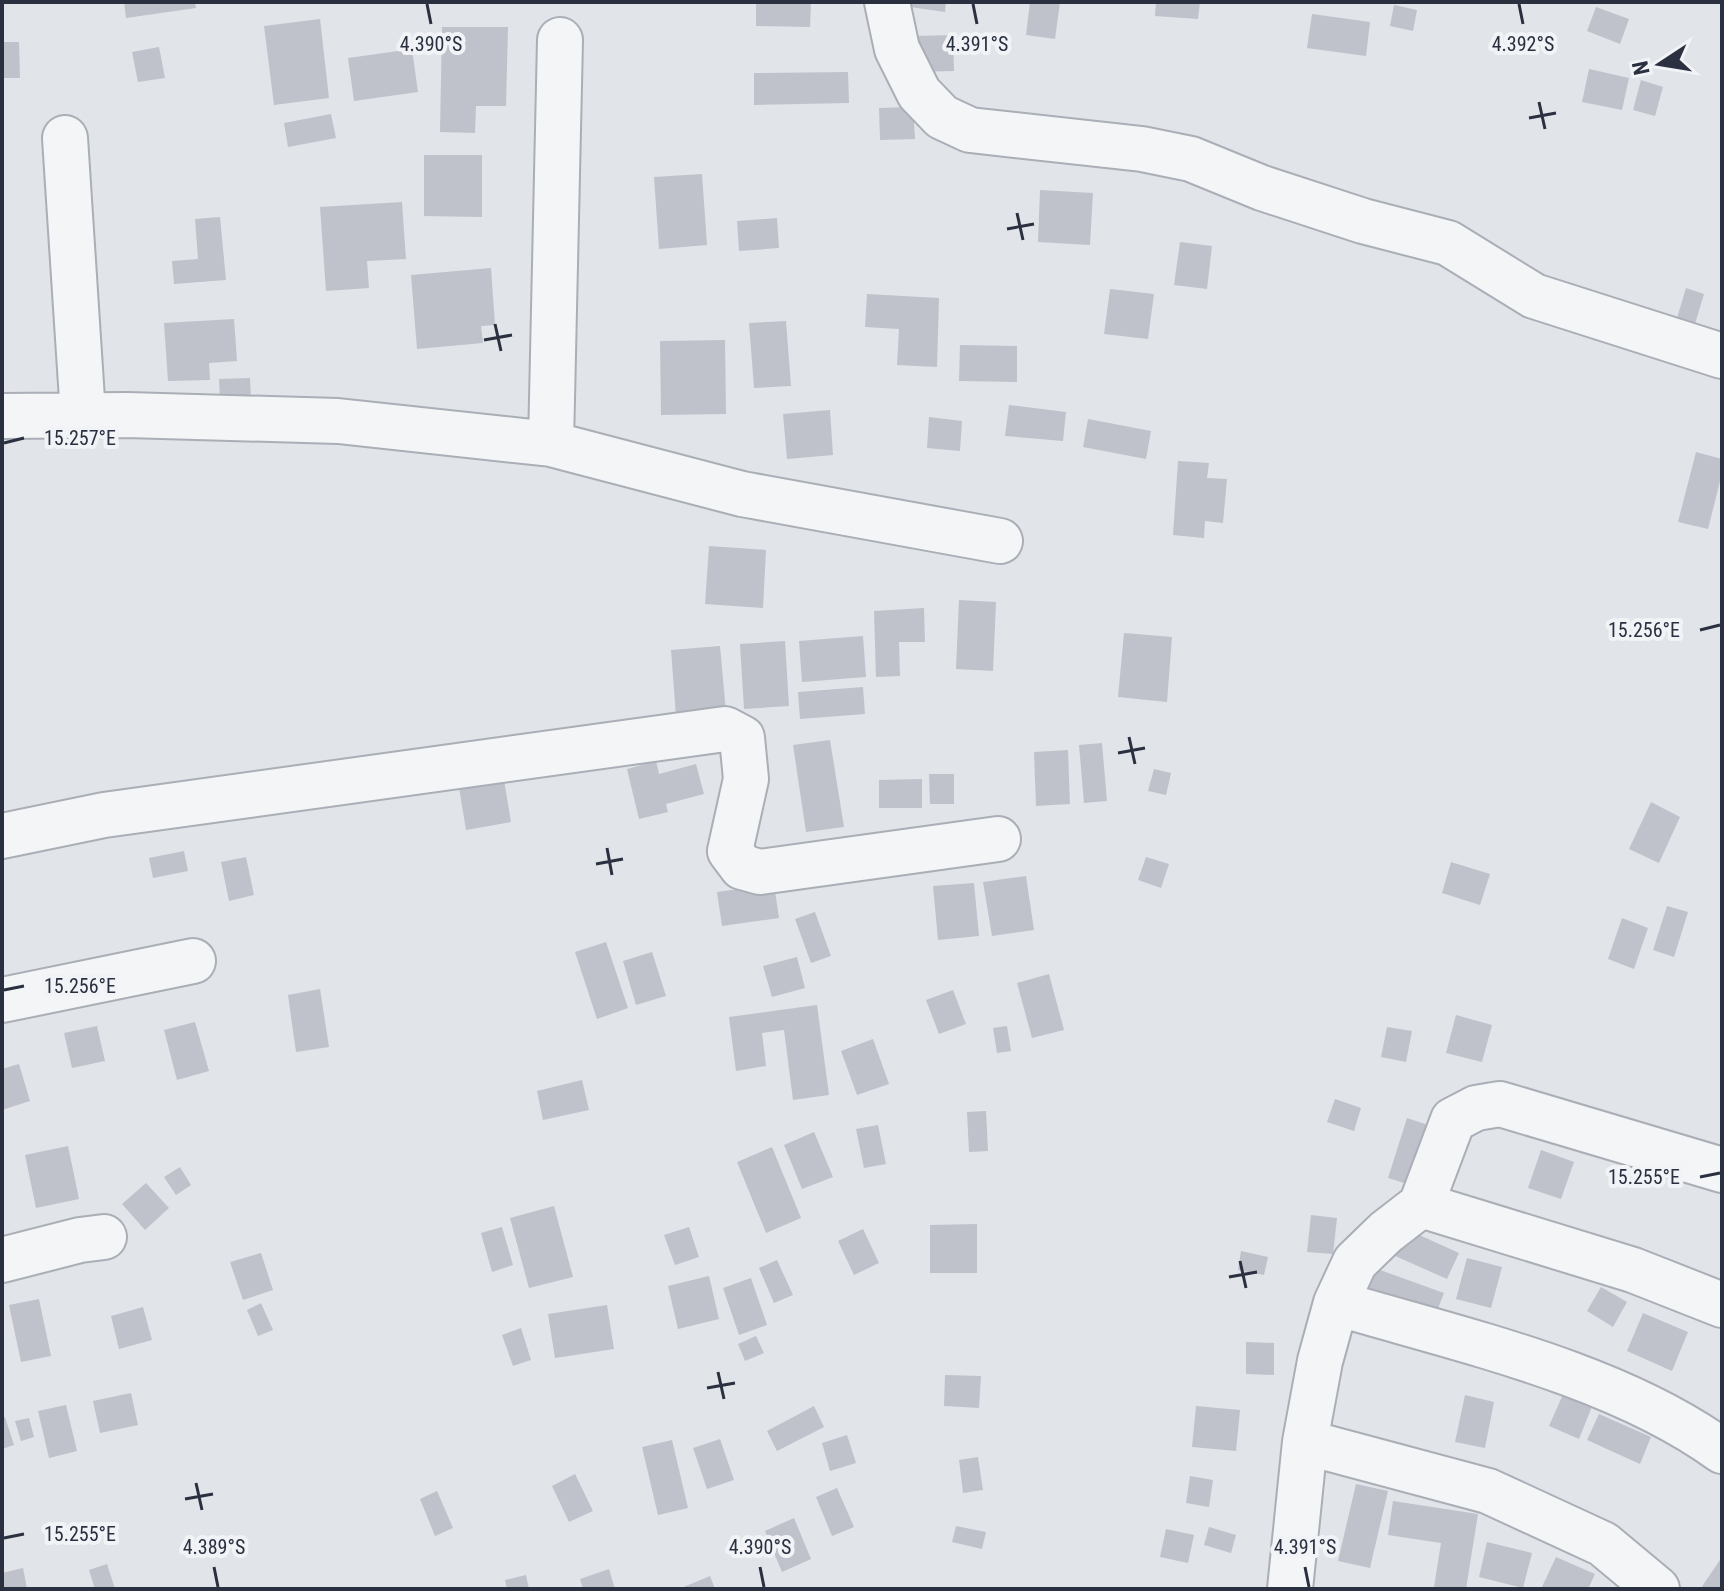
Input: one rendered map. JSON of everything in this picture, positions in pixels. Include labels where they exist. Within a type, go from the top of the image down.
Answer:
[{"type":"street","points":[[887,2],[897,49],[919,93],[942,117],[970,130],[1142,149],[1191,159],[1276,193],[1363,221],[1448,243],[1534,296],[1722,356]]},
{"type":"street","points":[[551,444],[560,40]]},
{"type":"street","points":[[65,138],[83,415]]},
{"type":"street","points":[[2,416],[338,421],[551,444],[742,494],[1000,541]]},
{"type":"street","points":[[2,836],[104,815],[725,729],[742,738],[746,779],[730,851],[742,867],[760,872],[998,839]]},
{"type":"street","points":[[2,1000],[193,961]]},
{"type":"street","points":[[1290,1589],[1305,1442],[1320,1361],[1336,1303],[1355,1262],[1386,1232],[1421,1205],[1453,1120],[1476,1108],[1500,1104],[1722,1170]]},
{"type":"street","points":[[1421,1205],[1633,1270],[1722,1305]]},
{"type":"street","points":[[2,1260],[104,1237]]},
{"type":"street","points":[[1336,1303],[1501,1351],[1627,1396],[1722,1451]]},
{"type":"street","points":[[1305,1442],[1488,1491],[1603,1544],[1657,1589]]},
{"type":"building","points":[[124,2],[195,2],[196,8],[126,18]]},
{"type":"building","points":[[756,2],[811,2],[810,27],[756,26]]},
{"type":"building","points":[[896,2],[946,2],[945,12],[896,5]]},
{"type":"building","points":[[1030,2],[1060,2],[1055,39],[1026,35]]},
{"type":"building","points":[[1156,2],[1200,2],[1198,19],[1155,16]]},
{"type":"building","points":[[1394,5],[1417,10],[1413,31],[1390,26]]},
{"type":"building","points":[[1596,7],[1629,19],[1620,44],[1587,31]]},
{"type":"building","points":[[1312,14],[1370,22],[1366,56],[1307,48]]},
{"type":"building","points":[[320,19],[329,98],[274,105],[264,26]]},
{"type":"building","points":[[442,27],[508,27],[506,106],[476,106],[475,133],[440,132]]},
{"type":"building","points":[[953,35],[954,71],[916,72],[916,36]]},
{"type":"building","points":[[2,42],[19,42],[20,78],[2,78]]},
{"type":"building","points":[[159,47],[165,78],[138,82],[132,52]]},
{"type":"building","points":[[412,49],[418,92],[354,101],[348,58]]},
{"type":"building","points":[[1589,69],[1629,78],[1622,110],[1582,102]]},
{"type":"building","points":[[848,72],[849,103],[754,105],[754,73]]},
{"type":"building","points":[[1641,80],[1663,87],[1655,116],[1633,110]]},
{"type":"building","points":[[913,107],[915,139],[880,140],[879,108]]},
{"type":"building","points":[[331,114],[336,138],[288,147],[284,123]]},
{"type":"building","points":[[424,155],[482,155],[482,217],[424,216]]},
{"type":"building","points":[[702,174],[707,245],[659,249],[654,177]]},
{"type":"building","points":[[1040,190],[1093,193],[1090,245],[1038,242]]},
{"type":"building","points":[[402,202],[406,259],[367,261],[369,288],[326,291],[320,207]]},
{"type":"building","points":[[220,217],[226,280],[174,284],[172,261],[198,259],[195,219]]},
{"type":"building","points":[[777,218],[779,248],[739,251],[737,221]]},
{"type":"building","points":[[1180,242],[1212,246],[1207,289],[1174,285]]},
{"type":"building","points":[[491,268],[495,325],[481,326],[483,343],[417,349],[411,275]]},
{"type":"building","points":[[1686,288],[1704,294],[1695,324],[1677,318]]},
{"type":"building","points":[[1110,289],[1154,294],[1148,339],[1104,334]]},
{"type":"building","points":[[867,294],[939,298],[937,367],[897,365],[899,329],[865,327]]},
{"type":"building","points":[[234,319],[237,361],[209,363],[210,380],[168,381],[164,323]]},
{"type":"building","points":[[786,321],[791,386],[754,388],[749,323]]},
{"type":"building","points":[[725,340],[726,414],[661,415],[660,341]]},
{"type":"building","points":[[960,345],[1017,346],[1017,382],[959,381]]},
{"type":"building","points":[[250,378],[251,400],[220,401],[219,379]]},
{"type":"building","points":[[1009,405],[1066,412],[1063,441],[1005,436]]},
{"type":"building","points":[[830,410],[833,455],[787,459],[783,414]]},
{"type":"building","points":[[929,417],[962,421],[960,451],[927,448]]},
{"type":"building","points":[[1088,419],[1151,431],[1146,459],[1083,447]]},
{"type":"building","points":[[1696,452],[1722,459],[1722,473],[1708,529],[1678,522]]},
{"type":"building","points":[[1178,461],[1209,463],[1207,478],[1227,479],[1223,523],[1205,521],[1204,538],[1173,535]]},
{"type":"building","points":[[709,546],[766,550],[763,608],[705,604]]},
{"type":"building","points":[[959,600],[996,602],[993,671],[956,669]]},
{"type":"building","points":[[924,608],[925,642],[899,642],[900,676],[876,677],[874,611]]},
{"type":"building","points":[[1124,633],[1172,637],[1167,702],[1118,697]]},
{"type":"building","points":[[863,636],[866,677],[802,682],[799,641]]},
{"type":"building","points":[[785,641],[789,706],[744,709],[740,644]]},
{"type":"building","points":[[720,646],[726,712],[676,716],[671,650]]},
{"type":"building","points":[[863,687],[865,714],[800,719],[798,692]]},
{"type":"building","points":[[830,740],[844,827],[806,832],[793,745]]},
{"type":"building","points":[[1102,743],[1107,801],[1084,803],[1079,745]]},
{"type":"building","points":[[1068,750],[1070,804],[1036,806],[1034,752]]},
{"type":"building","points":[[656,761],[659,774],[696,764],[704,794],[666,804],[668,812],[639,819],[627,769]]},
{"type":"building","points":[[1154,769],[1171,773],[1166,795],[1148,791]]},
{"type":"building","points":[[503,774],[511,822],[466,830],[458,781]]},
{"type":"building","points":[[929,774],[954,774],[954,804],[930,804]]},
{"type":"building","points":[[922,779],[922,808],[879,808],[879,780]]},
{"type":"building","points":[[1651,802],[1680,817],[1659,863],[1629,849]]},
{"type":"building","points":[[184,851],[188,871],[153,878],[149,858]]},
{"type":"building","points":[[246,857],[254,895],[229,901],[221,862]]},
{"type":"building","points":[[1146,857],[1169,864],[1161,888],[1138,880]]},
{"type":"building","points":[[1451,862],[1490,874],[1480,905],[1442,893]]},
{"type":"building","points":[[1026,876],[1034,930],[992,936],[983,882]]},
{"type":"building","points":[[974,883],[979,936],[938,940],[933,886]]},
{"type":"building","points":[[774,884],[779,918],[722,926],[717,892]]},
{"type":"building","points":[[1667,906],[1688,912],[1674,957],[1653,950]]},
{"type":"building","points":[[815,912],[831,956],[811,963],[795,919]]},
{"type":"building","points":[[1622,918],[1648,928],[1634,969],[1608,959]]},
{"type":"building","points":[[606,942],[628,1008],[597,1019],[575,952]]},
{"type":"building","points":[[652,952],[666,996],[636,1005],[623,961]]},
{"type":"building","points":[[797,957],[805,988],[772,997],[763,966]]},
{"type":"building","points":[[1049,974],[1064,1030],[1032,1038],[1017,983]]},
{"type":"building","points":[[320,989],[329,1047],[296,1052],[288,995]]},
{"type":"building","points":[[953,990],[966,1024],[939,1034],[926,1000]]},
{"type":"building","points":[[817,1005],[829,1095],[793,1100],[784,1030],[762,1033],[766,1066],[736,1071],[729,1017]]},
{"type":"building","points":[[1456,1015],[1492,1025],[1482,1062],[1446,1053]]},
{"type":"building","points":[[195,1022],[209,1071],[177,1080],[164,1030]]},
{"type":"building","points":[[97,1026],[105,1061],[72,1068],[64,1033]]},
{"type":"building","points":[[1007,1026],[1011,1051],[997,1053],[993,1028]]},
{"type":"building","points":[[1387,1027],[1412,1031],[1406,1062],[1381,1057]]},
{"type":"building","points":[[873,1039],[889,1084],[857,1095],[841,1051]]},
{"type":"building","points":[[19,1064],[30,1101],[2,1110],[2,1069]]},
{"type":"building","points":[[582,1080],[589,1110],[543,1120],[537,1091]]},
{"type":"building","points":[[1335,1099],[1361,1108],[1354,1131],[1327,1122]]},
{"type":"building","points":[[986,1111],[988,1151],[969,1152],[967,1112]]},
{"type":"building","points":[[1407,1118],[1434,1127],[1414,1186],[1388,1178]]},
{"type":"building","points":[[878,1125],[886,1164],[864,1168],[856,1129]]},
{"type":"building","points":[[814,1132],[833,1177],[802,1189],[784,1145]]},
{"type":"building","points":[[68,1146],[79,1199],[36,1208],[25,1155]]},
{"type":"building","points":[[772,1147],[801,1218],[766,1233],[737,1162]]},
{"type":"building","points":[[1541,1150],[1574,1162],[1561,1199],[1528,1188]]},
{"type":"building","points":[[180,1167],[191,1185],[176,1195],[164,1177]]},
{"type":"building","points":[[146,1183],[169,1208],[145,1230],[122,1204]]},
{"type":"building","points":[[554,1206],[573,1277],[529,1288],[510,1218]]},
{"type":"building","points":[[1311,1215],[1337,1218],[1333,1254],[1307,1252]]},
{"type":"building","points":[[977,1224],[977,1273],[930,1273],[930,1225]]},
{"type":"building","points":[[502,1227],[513,1265],[492,1272],[481,1233]]},
{"type":"building","points":[[689,1227],[699,1257],[675,1265],[664,1235]]},
{"type":"building","points":[[1404,1228],[1459,1253],[1447,1279],[1393,1255]]},
{"type":"building","points":[[863,1229],[879,1263],[854,1275],[838,1241]]},
{"type":"building","points":[[1241,1251],[1268,1257],[1264,1275],[1238,1270]]},
{"type":"building","points":[[261,1253],[273,1290],[243,1300],[230,1262]]},
{"type":"building","points":[[1467,1258],[1502,1267],[1491,1308],[1456,1299]]},
{"type":"building","points":[[777,1260],[793,1295],[774,1303],[759,1268]]},
{"type":"building","points":[[1369,1266],[1444,1293],[1434,1319],[1360,1292]]},
{"type":"building","points":[[709,1276],[719,1319],[678,1329],[668,1286]]},
{"type":"building","points":[[751,1278],[767,1325],[739,1335],[723,1288]]},
{"type":"building","points":[[1601,1287],[1627,1302],[1613,1327],[1587,1311]]},
{"type":"building","points":[[39,1299],[51,1356],[21,1362],[9,1305]]},
{"type":"building","points":[[261,1303],[273,1330],[258,1336],[247,1310]]},
{"type":"building","points":[[607,1305],[614,1349],[555,1358],[548,1314]]},
{"type":"building","points":[[143,1307],[152,1340],[119,1349],[111,1316]]},
{"type":"building","points":[[1643,1313],[1688,1332],[1672,1371],[1627,1351]]},
{"type":"building","points":[[521,1328],[531,1360],[513,1366],[502,1335]]},
{"type":"building","points":[[756,1336],[764,1353],[745,1361],[738,1344]]},
{"type":"building","points":[[1246,1342],[1274,1343],[1274,1375],[1246,1374]]},
{"type":"building","points":[[945,1375],[981,1376],[979,1408],[944,1406]]},
{"type":"building","points":[[1564,1392],[1593,1404],[1579,1439],[1549,1426]]},
{"type":"building","points":[[131,1393],[138,1425],[100,1433],[93,1401]]},
{"type":"building","points":[[1465,1395],[1494,1402],[1485,1448],[1455,1442]]},
{"type":"building","points":[[66,1405],[77,1451],[49,1458],[38,1411]]},
{"type":"building","points":[[814,1406],[824,1427],[777,1451],[767,1431]]},
{"type":"building","points":[[1196,1406],[1240,1410],[1236,1451],[1192,1447]]},
{"type":"building","points":[[1599,1414],[1651,1437],[1640,1464],[1587,1440]]},
{"type":"building","points":[[5,1417],[14,1445],[2,1449],[2,1418]]},
{"type":"building","points":[[29,1418],[34,1437],[21,1441],[15,1421]]},
{"type":"building","points":[[847,1435],[856,1463],[830,1471],[822,1443]]},
{"type":"building","points":[[720,1439],[734,1480],[707,1489],[693,1448]]},
{"type":"building","points":[[672,1440],[688,1508],[658,1515],[642,1447]]},
{"type":"building","points":[[978,1457],[983,1490],[963,1493],[959,1460]]},
{"type":"building","points":[[575,1474],[593,1511],[569,1522],[552,1486]]},
{"type":"building","points":[[1190,1476],[1213,1480],[1209,1507],[1186,1503]]},
{"type":"building","points":[[1356,1484],[1388,1491],[1370,1568],[1338,1561]]},
{"type":"building","points":[[837,1488],[854,1527],[832,1536],[816,1497]]},
{"type":"building","points":[[437,1491],[453,1528],[435,1536],[420,1499]]},
{"type":"building","points":[[1393,1501],[1478,1514],[1466,1589],[1434,1587],[1441,1543],[1388,1535]]},
{"type":"building","points":[[794,1518],[811,1559],[782,1572],[765,1531]]},
{"type":"building","points":[[956,1526],[986,1532],[982,1549],[952,1542]]},
{"type":"building","points":[[1209,1527],[1236,1535],[1231,1553],[1204,1545]]},
{"type":"building","points":[[1166,1529],[1194,1535],[1188,1563],[1160,1557]]},
{"type":"building","points":[[1487,1542],[1532,1553],[1523,1588],[1479,1577]]},
{"type":"building","points":[[1556,1557],[1595,1574],[1588,1589],[1541,1589]]},
{"type":"building","points":[[1722,1557],[1722,1589],[1701,1588]]},
{"type":"building","points":[[107,1564],[115,1589],[95,1589],[89,1570]]},
{"type":"building","points":[[23,1568],[27,1589],[2,1589],[2,1573]]},
{"type":"building","points":[[609,1569],[615,1589],[583,1589],[580,1579]]},
{"type":"building","points":[[526,1575],[529,1589],[507,1589],[505,1580]]},
{"type":"building","points":[[710,1576],[715,1589],[679,1589]]}]
